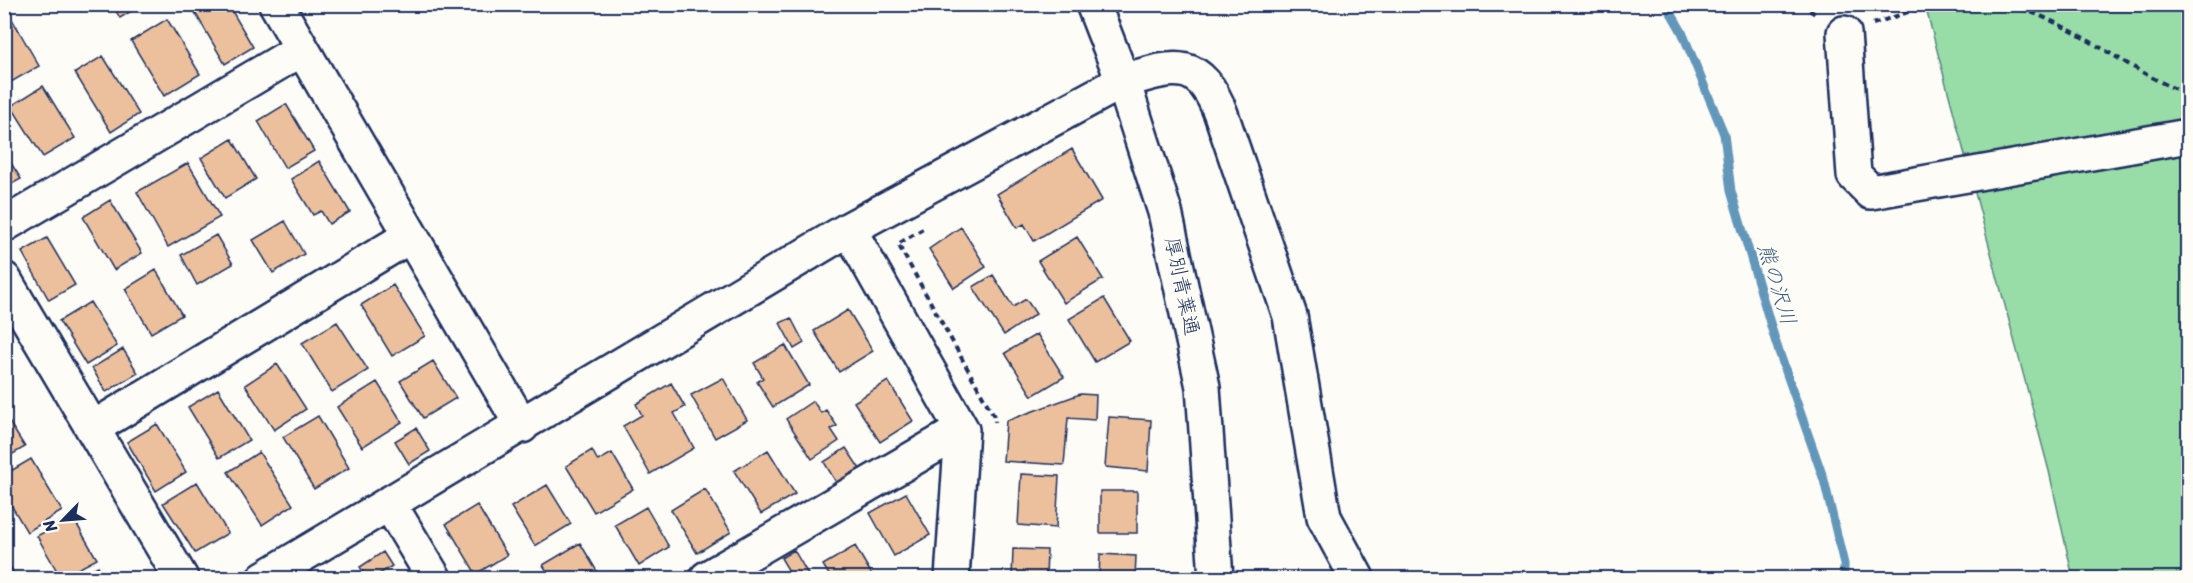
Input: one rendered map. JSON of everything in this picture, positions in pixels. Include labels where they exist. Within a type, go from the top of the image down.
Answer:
[{"type":"street","points":[[276,4],[522,426]]},
{"type":"street","name":"厚別青葉通","points":[[1094,4],[1123,81],[1165,212],[1203,387],[1216,579]]},
{"type":"street","points":[[1844,33],[1854,175],[1871,192],[2188,136]]},
{"type":"street","points":[[4,225],[302,50]]},
{"type":"street","points":[[264,579],[849,229],[1123,81],[1173,68],[1196,75],[1212,90],[1290,316],[1324,518],[1357,579]]},
{"type":"street","points":[[849,229],[962,430],[952,579]]},
{"type":"street","points":[[93,428],[410,236]]},
{"type":"street","points":[[4,279],[180,579]]},
{"type":"street","points":[[706,579],[962,430]]},
{"type":"street","points":[[389,503],[434,579]]},
{"type":"path","points":[[1844,33],[1932,4]]},
{"type":"path","points":[[2001,4],[2019,7],[2079,36],[2159,83],[2188,94]]},
{"type":"path","points":[[929,225],[898,244],[995,418],[994,429]]},
{"type":"green space","points":[[1925,5],[2188,5],[2188,578],[2073,578],[2049,471]]},
{"type":"building","points":[[112,4],[136,4],[138,7],[120,18]]},
{"type":"building","points":[[190,4],[232,4],[229,6],[253,47],[225,64]]},
{"type":"building","points":[[12,19],[39,66],[4,86],[4,23]]},
{"type":"building","points":[[167,19],[200,74],[164,96],[131,41]]},
{"type":"building","points":[[103,56],[139,114],[111,132],[75,73]]},
{"type":"building","points":[[43,86],[75,138],[43,157],[11,106]]},
{"type":"building","points":[[286,104],[314,151],[285,168],[258,121]]},
{"type":"building","points":[[232,139],[256,179],[225,198],[201,158]]},
{"type":"building","points":[[1072,149],[1102,200],[1034,241],[1024,224],[1017,228],[997,194]]},
{"type":"building","points":[[4,152],[21,179],[4,188]]},
{"type":"building","points":[[319,161],[350,212],[329,224],[321,211],[313,215],[291,179]]},
{"type":"building","points":[[188,163],[220,217],[168,247],[137,192]]},
{"type":"building","points":[[110,200],[142,253],[114,270],[83,217]]},
{"type":"building","points":[[285,221],[304,254],[273,273],[253,240]]},
{"type":"building","points":[[961,227],[986,267],[954,288],[929,249]]},
{"type":"building","points":[[216,235],[233,264],[197,285],[181,255]]},
{"type":"building","points":[[1077,237],[1103,279],[1064,303],[1038,261]]},
{"type":"building","points":[[47,238],[75,285],[49,300],[22,252]]},
{"type":"building","points":[[156,270],[182,315],[151,333],[125,289]]},
{"type":"building","points":[[993,275],[1013,307],[1026,299],[1036,314],[1004,335],[973,287]]},
{"type":"building","points":[[393,285],[425,336],[392,356],[361,305]]},
{"type":"building","points":[[1104,298],[1130,341],[1095,362],[1069,319]]},
{"type":"building","points":[[90,302],[117,346],[86,365],[59,321]]},
{"type":"building","points":[[848,310],[873,351],[839,372],[814,331]]},
{"type":"building","points":[[791,318],[804,343],[794,349],[780,323]]},
{"type":"building","points":[[337,322],[368,370],[332,392],[302,343]]},
{"type":"building","points":[[1037,334],[1064,377],[1032,396],[1005,353]]},
{"type":"building","points":[[785,345],[809,385],[773,407],[757,382],[763,378],[754,363]]},
{"type":"building","points":[[123,349],[138,373],[106,392],[92,368]]},
{"type":"building","points":[[433,361],[456,398],[423,418],[400,381]]},
{"type":"building","points":[[277,364],[306,409],[274,430],[245,385]]},
{"type":"building","points":[[723,378],[747,420],[715,438],[691,395]]},
{"type":"building","points":[[888,381],[913,421],[880,442],[854,402]]},
{"type":"building","points":[[377,382],[402,422],[362,447],[337,407]]},
{"type":"building","points":[[671,383],[685,407],[674,413],[694,448],[650,474],[623,426],[642,415],[636,404]]},
{"type":"building","points":[[218,389],[249,440],[219,458],[188,407]]},
{"type":"building","points":[[1080,394],[1096,395],[1095,420],[1068,418],[1064,465],[1003,461],[1006,421]]},
{"type":"building","points":[[813,401],[821,413],[826,410],[837,426],[831,429],[839,441],[812,459],[786,419]]},
{"type":"building","points":[[4,414],[25,447],[4,459]]},
{"type":"building","points":[[318,416],[349,468],[314,489],[283,437]]},
{"type":"building","points":[[1109,417],[1151,420],[1148,471],[1105,467]]},
{"type":"building","points":[[157,424],[186,472],[156,491],[127,442]]},
{"type":"building","points":[[416,428],[430,451],[409,464],[395,441]]},
{"type":"building","points":[[846,448],[860,469],[837,484],[824,462]]},
{"type":"building","points":[[592,450],[598,461],[612,453],[633,489],[594,512],[566,466]]},
{"type":"building","points":[[768,450],[795,494],[761,514],[734,471]]},
{"type":"building","points":[[259,452],[293,505],[262,525],[228,472]]},
{"type":"building","points":[[31,459],[62,511],[27,532],[4,493],[4,475]]},
{"type":"building","points":[[1021,474],[1059,476],[1056,528],[1018,525]]},
{"type":"building","points":[[197,482],[228,533],[195,553],[163,503]]},
{"type":"building","points":[[547,485],[571,524],[535,546],[511,507]]},
{"type":"building","points":[[705,489],[731,532],[697,553],[671,510]]},
{"type":"building","points":[[1100,491],[1137,491],[1137,533],[1100,533]]},
{"type":"building","points":[[906,493],[930,535],[894,556],[870,513]]},
{"type":"building","points":[[477,505],[507,555],[476,574],[446,524]]},
{"type":"building","points":[[646,507],[669,547],[639,566],[615,525]]},
{"type":"building","points":[[72,516],[97,559],[61,578],[37,536]]},
{"type":"building","points":[[580,543],[601,578],[551,578],[543,565]]},
{"type":"building","points":[[855,546],[874,578],[831,578],[823,565]]},
{"type":"building","points":[[1013,549],[1047,550],[1046,578],[1012,578]]},
{"type":"building","points":[[794,550],[809,576],[805,578],[793,578],[781,558]]},
{"type":"building","points":[[383,552],[392,566],[373,578],[367,578],[360,567]]},
{"type":"building","points":[[1100,554],[1136,556],[1135,578],[1099,578]]},
{"type":"building","points":[[4,557],[17,578],[4,578]]},
{"type":"building","points":[[98,566],[105,578],[75,578]]},
{"type":"waterway","name":"熊の沢川","points":[[1666,4],[1682,32],[1724,134],[1731,191],[1776,343],[1824,480],[1844,564],[1844,578]]}]
